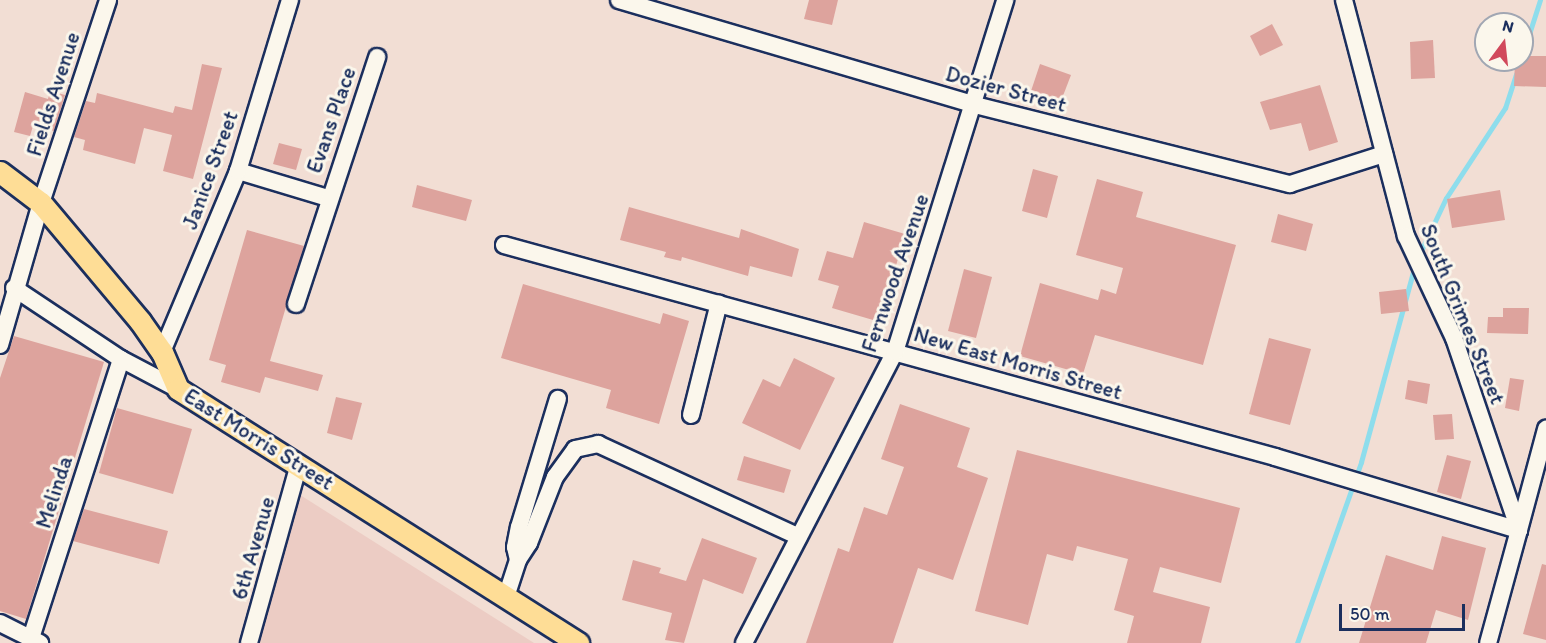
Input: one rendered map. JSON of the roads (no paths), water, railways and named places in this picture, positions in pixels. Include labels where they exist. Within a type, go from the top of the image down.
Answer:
[{"type":"main road","name":"East Morris Street","points":[[0,171],[41,203],[162,352],[178,389],[578,643]]},
{"type":"street","name":"Fields Avenue","points":[[0,345],[14,288],[108,0]]},
{"type":"street","name":"Janice Street","points":[[162,352],[238,171],[290,0]]},
{"type":"street","name":"Fernwood Avenue","points":[[744,643],[895,352],[975,105],[1005,0]]},
{"type":"street","name":"South Grimes Street","points":[[1344,0],[1406,236],[1454,338],[1519,530]]},
{"type":"street","name":"Dozier Street","points":[[624,1],[975,105],[1290,184],[1384,154]]},
{"type":"street","name":"Evans Place","points":[[296,304],[328,198],[377,57]]},
{"type":"street","name":"Evans Place","points":[[238,171],[328,198]]},
{"type":"street","name":"New East Morris Street","points":[[504,245],[1275,457],[1519,530]]},
{"type":"street","points":[[14,288],[121,359],[178,389]]},
{"type":"street","points":[[691,415],[719,303]]},
{"type":"street","name":"Melinda","points":[[36,640],[121,359]]},
{"type":"street","points":[[518,560],[515,547],[519,526],[558,399]]},
{"type":"street","points":[[1488,643],[1546,429]]},
{"type":"street","points":[[506,597],[518,560],[529,543],[555,477],[575,448],[598,444],[799,537]]},
{"type":"street","name":"6th Avenue","points":[[249,643],[299,464]]},
{"type":"street","points":[[0,623],[36,640]]},
{"type":"waterway","points":[[1534,19],[1540,0]]},
{"type":"waterway","points":[[1419,255],[1446,198],[1505,108],[1516,74]]},
{"type":"waterway","points":[[1297,643],[1361,462],[1415,264]]}]
